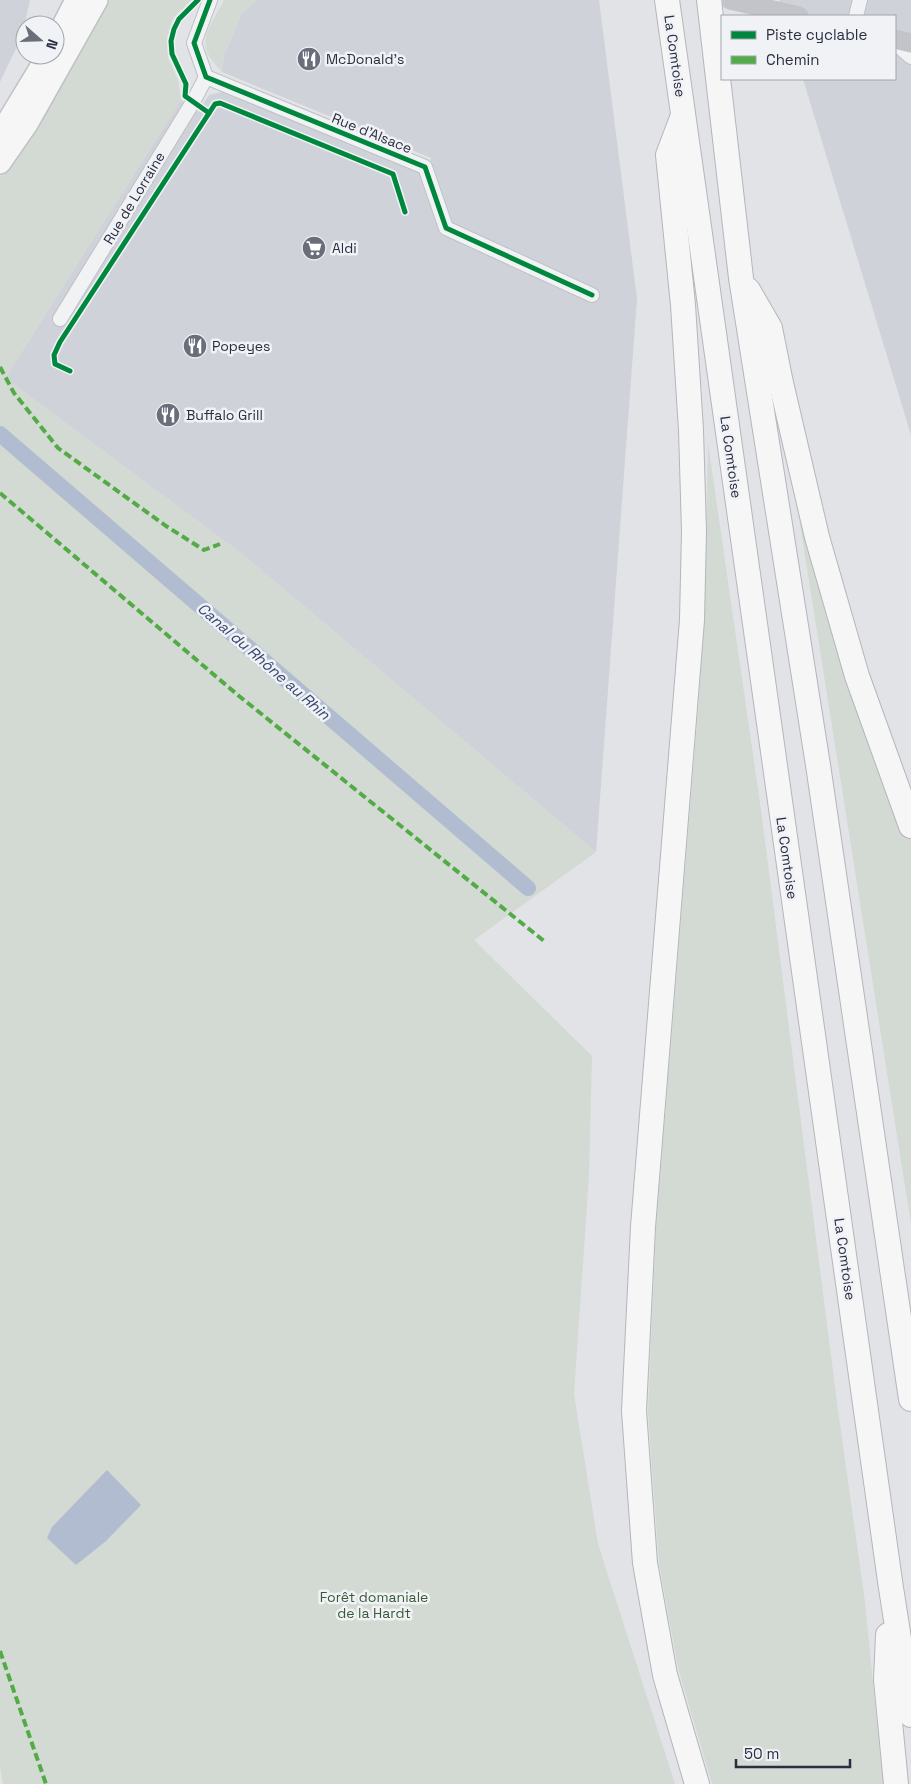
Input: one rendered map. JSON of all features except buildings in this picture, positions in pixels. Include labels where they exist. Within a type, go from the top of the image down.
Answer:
[{"type":"highway","name":"La Comtoise","points":[[667,0],[891,1588],[911,1715]]},
{"type":"highway","points":[[709,0],[741,278],[818,765],[911,1399]]},
{"type":"highway","points":[[683,116],[668,155],[683,305],[691,430],[694,530],[692,620],[644,1227],[634,1411],[645,1564],[666,1675],[698,1784]]},
{"type":"highway","points":[[741,278],[770,328],[817,537],[857,676],[911,826]]},
{"type":"highway","points":[[891,1588],[886,1680],[896,1784]]},
{"type":"main road","points":[[65,21],[76,0]]},
{"type":"main road","points":[[0,163],[27,124],[98,0]]},
{"type":"main road","points":[[730,0],[795,15]]},
{"type":"main road","points":[[896,41],[911,43]]},
{"type":"main road","points":[[0,134],[42,65]]},
{"type":"street","points":[[206,77],[194,42],[210,0]]},
{"type":"street","points":[[856,15],[860,0]]},
{"type":"street","points":[[896,42],[911,57]]},
{"type":"street","name":"Rue d'Alsace","points":[[206,77],[426,167],[446,228],[592,295]]},
{"type":"street","name":"Rue de Lorraine","points":[[60,319],[193,102],[206,77]]},
{"type":"shaded area","points":[[0,0],[30,0],[27,15],[15,15],[15,51],[0,82]]},
{"type":"shaded area","points":[[257,0],[599,0],[637,299],[596,852],[242,554],[5,378],[181,100],[198,112],[209,95],[221,92],[427,172],[431,158],[222,72],[224,55],[242,13]]},
{"type":"shaded area","points":[[779,0],[911,0],[911,435],[803,80],[896,80],[896,15],[784,15]]},
{"type":"green space","name":"Forêt domaniale de la Hardt","points":[[108,0],[191,0],[173,18],[167,37],[168,58],[178,80],[181,100],[5,378],[242,554],[596,852],[474,940],[592,1056],[589,1176],[574,1394],[598,1544],[675,1784],[3,1784],[0,1766],[0,177],[38,123]]},
{"type":"green space","points":[[224,0],[257,0],[242,13],[224,55],[222,72],[210,57],[205,45],[207,32]]},
{"type":"green space","points":[[708,443],[762,817],[838,1410],[865,1602],[883,1784],[712,1784],[678,1668],[659,1563],[648,1412],[656,1226],[699,698],[704,622]]},
{"type":"green space","points":[[789,455],[911,835],[911,1224]]},
{"type":"water","points":[[107,1470],[141,1505],[106,1541],[76,1565],[47,1538],[52,1527]]},
{"type":"waterway","name":"Canal du Rhône au Rhin","points":[[0,434],[528,888]]},
{"type":"marked path","points":[[0,367],[14,393],[58,448],[166,526],[204,550],[220,544]]},
{"type":"marked path","points":[[0,493],[239,696],[544,941]]},
{"type":"marked path","points":[[0,1651],[46,1784]]},
{"type":"cycle path","points":[[198,0],[179,19],[174,29],[171,41],[172,54],[186,84],[185,96],[209,113]]},
{"type":"cycle path","points":[[210,0],[194,43],[206,77],[425,167],[446,228],[592,295]]},
{"type":"cycle path","points":[[70,371],[55,364],[54,355],[60,342],[215,104],[220,103],[393,174],[405,212]]},
{"type":"place","name":"McDonald's","points":[[309,59]]},
{"type":"place","name":"Aldi","points":[[314,248]]},
{"type":"place","name":"Popeyes","points":[[195,346]]},
{"type":"place","name":"Buffalo Grill","points":[[168,415]]}]
